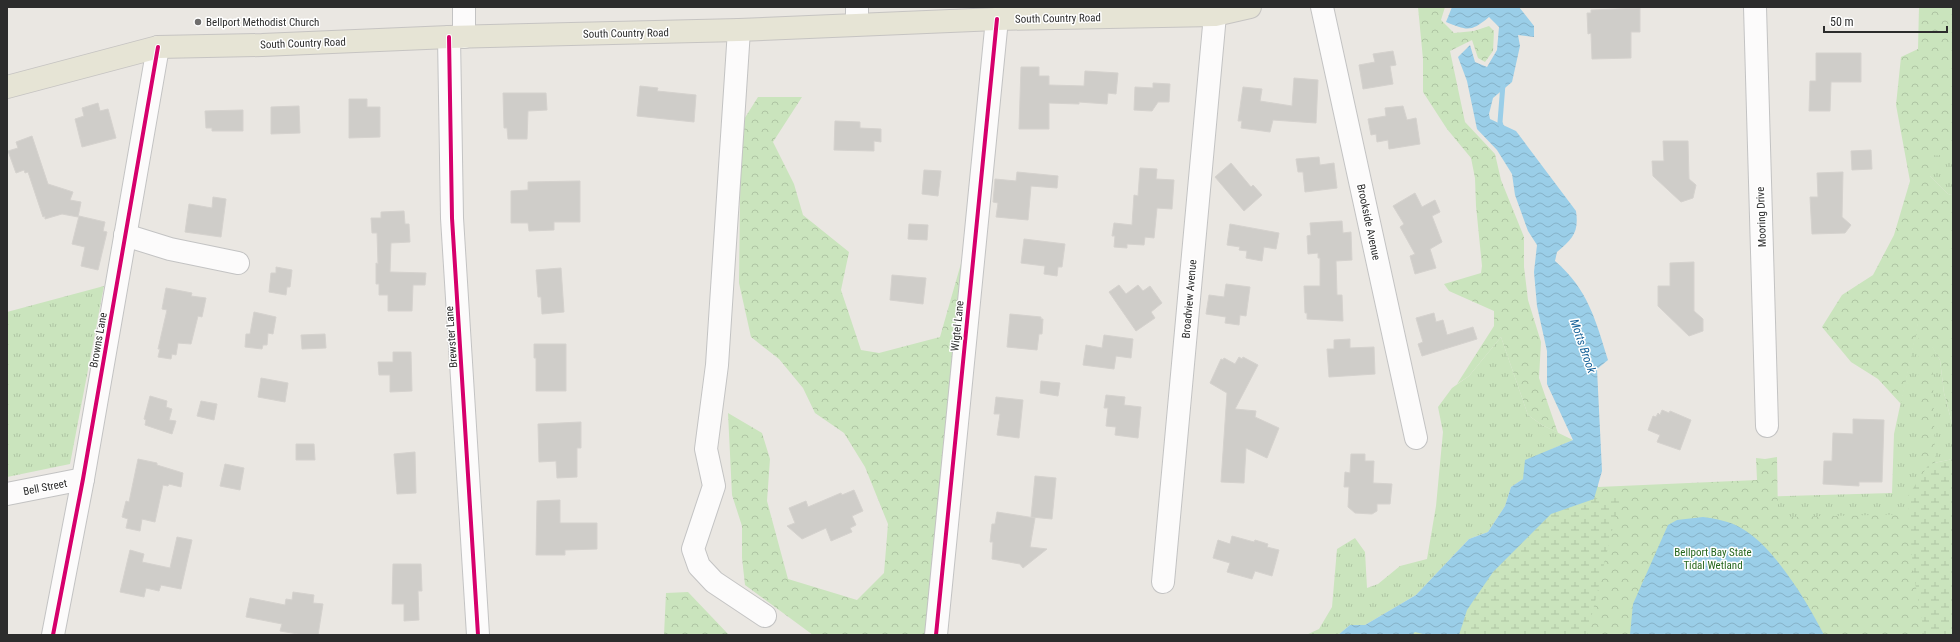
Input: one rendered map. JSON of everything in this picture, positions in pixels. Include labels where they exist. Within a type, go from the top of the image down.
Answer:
[{"type":"main road","name":"South Country Road","points":[[7,87],[158,47],[262,45],[457,37],[739,30],[857,15],[997,19],[1051,13],[1084,12],[1215,16],[1250,7]]},
{"type":"street","name":"Brewster Lane","points":[[464,7],[457,37],[452,218],[474,634]]},
{"type":"street","name":"Brookside Avenue","points":[[1322,7],[1416,438]]},
{"type":"street","name":"Mooring Drive","points":[[1755,7],[1767,426]]},
{"type":"street","name":"Broadview Avenue","points":[[1163,582],[1215,16]]},
{"type":"street","name":"Wigtel Lane","points":[[936,635],[997,19]]},
{"type":"street","points":[[739,30],[717,365],[706,449],[714,486],[693,549],[699,566],[714,582],[765,616]]},
{"type":"street","name":"Browns Lane","points":[[53,635],[83,479],[158,47]]},
{"type":"street","points":[[125,235],[170,249],[238,263]]},
{"type":"street","name":"Bell Street","points":[[7,494],[83,479]]},
{"type":"green space","points":[[1418,7],[1445,7],[1441,20],[1454,33],[1474,31],[1489,26],[1494,31],[1493,51],[1485,62],[1478,58],[1472,40],[1450,51],[1465,122],[1495,154],[1501,180],[1524,237],[1524,267],[1528,300],[1541,342],[1539,378],[1558,433],[1542,425],[1528,415],[1501,337],[1469,376],[1457,384],[1494,326],[1494,311],[1449,291],[1444,284],[1481,273],[1482,266],[1476,206],[1475,178],[1471,158],[1447,129],[1423,92],[1423,59]]},
{"type":"green space","name":"Bellport Bay State Tidal Wetland","points":[[1919,7],[1953,7],[1953,154],[1930,156],[1930,176],[1948,194],[1953,195],[1953,427],[1944,393],[1940,360],[1932,347],[1940,635],[1367,635],[1597,458],[1598,487],[1757,480],[1756,458],[1765,459],[1777,457],[1778,517],[1921,514],[1918,324],[1901,404],[1878,379],[1851,362],[1822,327],[1842,295],[1873,275],[1894,235],[1910,181],[1896,105],[1901,57],[1918,49]]},
{"type":"green space","points":[[758,97],[802,97],[773,142],[794,184],[803,215],[849,252],[841,290],[861,350],[879,353],[940,337],[964,253],[928,635],[813,635],[745,585],[742,558],[742,526],[732,495],[728,413],[762,433],[770,459],[767,501],[788,579],[857,600],[884,573],[888,524],[865,467],[844,433],[815,413],[803,388],[779,359],[751,337],[739,283],[741,124]]},
{"type":"green space","points":[[1953,115],[1953,195],[1948,194],[1917,163]]},
{"type":"green space","points":[[104,286],[70,464],[7,477],[7,312]]},
{"type":"green space","points":[[1918,322],[1940,360],[1944,393],[1953,427],[1953,459],[1929,464],[1913,571],[1587,635],[1717,498],[1892,493],[1894,434]]},
{"type":"green space","points":[[1501,337],[1528,415],[1542,425],[1573,440],[1552,449],[1523,479],[1511,487],[1505,506],[1488,532],[1469,539],[1416,595],[1365,625],[1350,625],[1338,635],[1306,635],[1319,629],[1332,607],[1337,549],[1355,538],[1365,552],[1367,588],[1378,584],[1400,566],[1427,559],[1436,506],[1443,432],[1438,407],[1452,388],[1469,376]]},
{"type":"green space","points":[[1953,459],[1953,635],[1923,635],[1924,632],[1913,571],[1908,496],[1929,464]]},
{"type":"green space","points":[[1621,494],[1587,635],[1459,635],[1467,610],[1493,572],[1551,514],[1594,499]]},
{"type":"green space","points":[[688,592],[729,635],[664,635],[666,593]]},
{"type":"water","points":[[1452,7],[1519,7],[1534,26],[1534,37],[1518,35],[1520,46],[1512,82],[1493,98],[1489,114],[1490,119],[1516,131],[1576,211],[1576,230],[1571,239],[1557,252],[1555,261],[1576,283],[1583,294],[1595,319],[1608,360],[1597,369],[1602,471],[1594,499],[1551,514],[1493,572],[1467,610],[1459,635],[1427,635],[1415,632],[1412,635],[1338,635],[1350,625],[1365,625],[1416,595],[1469,539],[1488,532],[1505,506],[1511,487],[1523,479],[1525,460],[1573,440],[1547,384],[1547,351],[1537,306],[1534,272],[1537,245],[1528,231],[1515,195],[1512,174],[1497,150],[1477,129],[1467,81],[1458,57],[1470,45],[1475,62],[1487,67],[1497,50],[1499,27],[1489,17],[1473,28],[1459,27],[1446,22]]},
{"type":"water","points":[[1703,517],[1723,521],[1741,528],[1765,547],[1799,592],[1824,635],[1630,635],[1633,604],[1668,525],[1677,520]]},
{"type":"building","points":[[1640,8],[1640,32],[1631,32],[1631,58],[1592,59],[1591,33],[1588,34],[1587,13],[1591,13],[1591,10]]},
{"type":"building","points":[[1393,51],[1396,65],[1390,66],[1393,84],[1363,89],[1359,65],[1375,62],[1373,54]]},
{"type":"building","points":[[1816,53],[1861,53],[1861,82],[1831,82],[1830,111],[1809,111],[1810,81],[1816,81]]},
{"type":"building","points":[[1021,67],[1039,67],[1039,76],[1049,76],[1049,85],[1084,86],[1085,71],[1118,73],[1116,94],[1108,93],[1107,104],[1079,102],[1079,104],[1049,103],[1049,129],[1019,129]]},
{"type":"building","points":[[1294,78],[1318,80],[1316,123],[1273,120],[1270,132],[1241,128],[1242,121],[1238,121],[1243,87],[1262,89],[1260,101],[1292,106]]},
{"type":"building","points":[[1153,83],[1170,84],[1169,102],[1158,102],[1152,111],[1134,110],[1135,87],[1153,88]]},
{"type":"building","points":[[640,86],[658,88],[657,91],[696,95],[694,122],[637,116]]},
{"type":"building","points":[[503,93],[546,93],[547,110],[528,111],[527,139],[508,139],[507,128],[504,128]]},
{"type":"building","points":[[349,99],[367,99],[367,107],[380,107],[380,137],[349,138]]},
{"type":"building","points":[[98,103],[100,111],[108,109],[116,138],[82,147],[75,119],[84,116],[82,108]]},
{"type":"building","points":[[299,106],[300,133],[271,134],[271,107]]},
{"type":"building","points":[[1403,106],[1407,120],[1416,118],[1420,144],[1389,149],[1388,140],[1377,142],[1376,134],[1371,135],[1368,119],[1386,116],[1385,108]]},
{"type":"building","points":[[243,110],[243,131],[212,131],[212,128],[206,128],[205,111]]},
{"type":"building","points":[[835,121],[860,122],[860,128],[881,129],[881,142],[874,141],[874,151],[834,150]]},
{"type":"building","points":[[32,136],[48,184],[73,192],[70,200],[81,202],[78,217],[62,214],[45,219],[45,216],[43,217],[28,172],[25,173],[24,170],[16,173],[8,151],[18,148],[16,142]]},
{"type":"building","points":[[1663,141],[1688,141],[1689,179],[1696,185],[1693,198],[1681,202],[1653,176],[1652,161],[1664,161]]},
{"type":"building","points":[[1871,150],[1872,169],[1852,170],[1851,151]]},
{"type":"building","points":[[1319,157],[1320,165],[1334,163],[1337,188],[1305,192],[1303,172],[1298,172],[1296,159]]},
{"type":"building","points":[[1231,163],[1251,187],[1253,185],[1262,195],[1244,211],[1215,177]]},
{"type":"building","points":[[1140,168],[1157,169],[1156,179],[1174,180],[1172,209],[1157,208],[1154,238],[1145,237],[1144,245],[1127,244],[1127,248],[1114,247],[1115,236],[1112,236],[1114,223],[1132,225],[1134,195],[1138,196]]},
{"type":"building","points":[[924,170],[941,171],[938,196],[922,194]]},
{"type":"building","points":[[1017,172],[1058,176],[1057,188],[1031,186],[1028,220],[996,217],[998,203],[993,202],[995,179],[1016,181]]},
{"type":"building","points":[[1843,172],[1842,217],[1851,225],[1845,233],[1812,234],[1810,197],[1818,197],[1817,173]]},
{"type":"building","points":[[580,181],[580,222],[554,222],[554,230],[529,231],[528,223],[511,223],[511,191],[528,190],[528,182]]},
{"type":"building","points":[[1415,193],[1422,207],[1435,200],[1440,212],[1432,216],[1442,242],[1430,249],[1436,268],[1415,274],[1410,256],[1415,254],[1400,227],[1404,224],[1393,206]]},
{"type":"building","points":[[213,197],[226,199],[221,237],[185,232],[189,204],[212,208]]},
{"type":"building","points":[[404,211],[405,224],[409,224],[410,242],[391,243],[390,272],[426,273],[425,285],[413,285],[412,311],[388,311],[388,295],[379,295],[379,284],[376,284],[376,263],[378,264],[377,233],[372,233],[371,218],[381,218],[381,212]]},
{"type":"building","points":[[79,216],[105,222],[103,231],[107,232],[98,270],[81,266],[85,247],[72,244]]},
{"type":"building","points":[[1342,221],[1343,233],[1351,232],[1352,260],[1336,261],[1337,295],[1342,295],[1343,321],[1307,319],[1307,313],[1305,313],[1304,286],[1320,286],[1320,258],[1318,258],[1318,253],[1308,254],[1307,236],[1311,235],[1310,223]]},
{"type":"building","points":[[909,224],[928,225],[927,240],[908,239]]},
{"type":"building","points":[[1230,224],[1279,233],[1276,249],[1264,247],[1262,261],[1246,258],[1247,251],[1239,250],[1240,247],[1227,245]]},
{"type":"building","points":[[1024,239],[1065,244],[1062,267],[1058,267],[1057,276],[1044,274],[1045,266],[1021,263]]},
{"type":"building","points":[[1694,262],[1694,311],[1703,319],[1703,331],[1689,336],[1658,306],[1658,286],[1670,286],[1670,263]]},
{"type":"building","points":[[276,267],[292,270],[290,287],[287,287],[286,295],[269,292],[271,273],[276,273]]},
{"type":"building","points":[[561,268],[564,312],[542,314],[541,297],[538,297],[536,270]]},
{"type":"building","points":[[892,275],[926,278],[923,304],[890,300]]},
{"type":"building","points":[[1226,284],[1250,287],[1246,316],[1240,315],[1239,325],[1225,323],[1226,317],[1206,314],[1209,295],[1224,297]]},
{"type":"building","points":[[1119,285],[1126,294],[1138,285],[1143,291],[1150,286],[1162,303],[1151,312],[1155,318],[1136,331],[1109,292]]},
{"type":"building","points":[[166,288],[192,293],[191,296],[206,298],[202,317],[198,316],[191,344],[178,343],[176,355],[172,354],[171,359],[158,357],[160,349],[158,349],[167,310],[162,309]]},
{"type":"building","points":[[254,312],[276,317],[273,334],[268,333],[267,345],[263,345],[262,349],[245,347],[246,334],[250,334]]},
{"type":"building","points":[[1434,313],[1436,322],[1443,320],[1447,335],[1473,327],[1477,339],[1422,356],[1418,344],[1423,342],[1416,318]]},
{"type":"building","points":[[1010,314],[1041,317],[1041,319],[1043,319],[1042,334],[1039,334],[1037,350],[1007,347]]},
{"type":"building","points":[[325,334],[326,348],[302,349],[301,335]]},
{"type":"building","points":[[1104,335],[1133,339],[1131,358],[1116,356],[1114,369],[1083,365],[1086,345],[1102,348]]},
{"type":"building","points":[[1350,339],[1350,348],[1374,347],[1375,374],[1329,377],[1327,349],[1334,349],[1334,340]]},
{"type":"building","points":[[534,344],[566,344],[566,391],[536,391],[536,358],[534,358]]},
{"type":"building","points":[[393,352],[411,352],[412,391],[390,392],[390,375],[379,375],[378,362],[393,362]]},
{"type":"building","points":[[1239,357],[1242,359],[1243,357],[1258,365],[1235,409],[1256,411],[1255,417],[1279,428],[1267,458],[1246,448],[1244,483],[1221,482],[1227,393],[1210,383],[1221,359],[1223,360],[1224,358],[1235,364]]},
{"type":"building","points":[[261,378],[288,383],[285,402],[258,397]]},
{"type":"building","points":[[1041,381],[1060,383],[1058,396],[1040,393]]},
{"type":"building","points":[[1106,395],[1125,397],[1124,405],[1141,407],[1138,438],[1115,435],[1116,427],[1106,426],[1108,408],[1104,408]]},
{"type":"building","points":[[150,396],[167,401],[166,407],[172,409],[169,420],[176,421],[172,434],[145,425],[146,420],[144,419]]},
{"type":"building","points":[[996,397],[1023,400],[1019,438],[997,435],[1000,414],[994,414]]},
{"type":"building","points":[[201,401],[217,404],[214,420],[197,416]]},
{"type":"building","points":[[1662,410],[1669,413],[1670,411],[1691,420],[1680,450],[1657,442],[1660,435],[1648,430],[1653,416],[1656,417],[1658,413],[1660,415]]},
{"type":"building","points":[[1853,419],[1884,420],[1882,482],[1859,482],[1859,486],[1823,484],[1824,461],[1832,461],[1833,433],[1853,434]]},
{"type":"building","points":[[581,422],[581,448],[577,448],[577,477],[557,478],[556,461],[539,462],[538,424]]},
{"type":"building","points":[[296,444],[314,444],[315,460],[296,460]]},
{"type":"building","points":[[415,452],[416,493],[397,494],[394,454]]},
{"type":"building","points":[[1351,454],[1365,454],[1365,461],[1374,461],[1373,483],[1392,484],[1390,504],[1377,504],[1377,511],[1372,514],[1355,513],[1348,507],[1349,487],[1344,487],[1345,472],[1350,473]]},
{"type":"building","points":[[138,459],[157,463],[157,465],[183,473],[181,487],[169,484],[168,486],[163,485],[155,522],[142,519],[140,531],[126,528],[128,519],[122,517],[126,501],[129,502]]},
{"type":"building","points":[[225,464],[244,468],[240,490],[220,486]]},
{"type":"building","points":[[1035,476],[1056,478],[1052,519],[1031,517]]},
{"type":"building","points":[[854,490],[863,511],[852,516],[856,525],[850,528],[852,532],[831,541],[826,528],[802,539],[787,526],[795,523],[789,508],[806,501],[808,507],[841,493],[842,495]]},
{"type":"building","points":[[560,500],[560,523],[597,523],[597,549],[565,550],[565,555],[536,555],[537,501]]},
{"type":"building","points":[[997,512],[1035,518],[1030,547],[1047,549],[1023,568],[1020,564],[992,559],[993,542],[990,542],[992,524],[995,524]]},
{"type":"building","points":[[1232,536],[1254,542],[1255,540],[1268,544],[1267,547],[1279,550],[1272,576],[1255,571],[1252,579],[1227,572],[1230,563],[1213,558],[1218,540],[1230,544]]},
{"type":"building","points":[[177,537],[192,540],[181,589],[161,585],[159,591],[146,588],[144,597],[120,592],[130,550],[144,554],[142,562],[170,568]]},
{"type":"building","points":[[393,564],[421,564],[422,591],[418,591],[419,620],[404,621],[404,604],[392,604]]},
{"type":"building","points":[[293,592],[314,595],[313,603],[323,604],[318,635],[304,635],[280,631],[282,624],[246,617],[250,598],[285,605],[286,599],[292,600]]},
{"type":"waterway","name":"Motts Brook","points":[[1502,129],[1500,122],[1503,84]]},
{"type":"cycle path","points":[[936,635],[997,19]]},
{"type":"cycle path","points":[[449,37],[452,218],[478,635]]},
{"type":"cycle path","points":[[53,635],[83,479],[158,47]]},
{"type":"place","name":"Bellport Methodist Church","points":[[198,22]]}]
